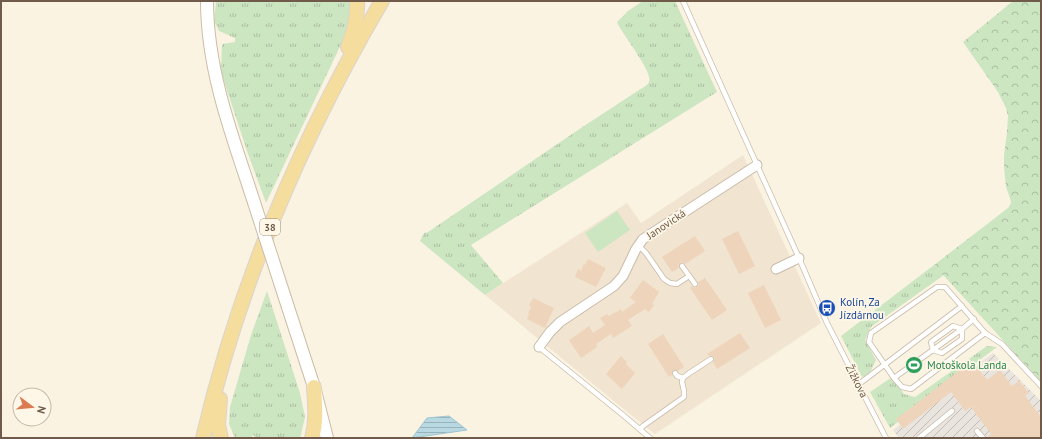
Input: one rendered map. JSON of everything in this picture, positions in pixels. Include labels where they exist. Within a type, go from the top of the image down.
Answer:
[{"type":"main road","points":[[207,1],[210,40],[215,74],[222,101],[314,387],[327,438]]},
{"type":"main road","name":"38","points":[[327,102],[355,28],[357,18],[357,1]]},
{"type":"main road","name":"38","points":[[203,438],[241,306],[270,226],[302,152],[327,102],[382,1]]},
{"type":"main road","name":"38","points":[[221,438],[218,416],[225,358]]},
{"type":"main road","points":[[312,438],[316,416],[314,387]]},
{"type":"street","name":"Janovická","points":[[539,347],[550,332],[560,322],[614,286],[623,276],[638,245],[643,239],[757,165]]},
{"type":"street","points":[[776,269],[799,258]]},
{"type":"lane","name":"Žižkova","points":[[683,1],[799,258],[827,324],[886,438]]},
{"type":"lane","points":[[638,245],[646,252],[664,279],[670,283],[677,284],[689,276]]},
{"type":"lane","points":[[682,266],[695,284]]},
{"type":"lane","points":[[985,333],[911,389],[902,387],[869,342],[871,333],[937,286],[945,287],[985,333],[1002,344],[1041,386]]},
{"type":"lane","points":[[859,384],[962,306]]},
{"type":"lane","points":[[946,318],[953,326],[962,329]]},
{"type":"lane","points":[[894,378],[974,319]]},
{"type":"lane","points":[[933,350],[931,342],[953,326]]},
{"type":"lane","points":[[933,350],[942,354],[962,339],[962,329]]},
{"type":"lane","points":[[539,347],[650,438]]},
{"type":"lane","points":[[640,429],[642,426],[684,397],[682,382],[683,378],[711,359]]},
{"type":"lane","points":[[675,373],[677,376],[683,378]]},
{"type":"lane","points":[[919,438],[952,411]]},
{"type":"lane","points":[[977,431],[983,438]]},
{"type":"shaded area","points":[[743,155],[821,323],[655,434],[485,295],[627,203],[641,223]]},
{"type":"shaded area","points":[[993,353],[1041,401],[1041,438],[899,438],[893,430]]},
{"type":"green space","points":[[216,1],[351,1],[350,18],[345,36],[266,203],[221,72],[222,44],[235,42],[235,38],[219,31],[214,21]]},
{"type":"green space","points":[[643,1],[675,1],[717,92],[471,245],[503,283],[485,295],[420,241],[424,233],[428,232],[647,85],[649,82],[649,77],[647,70],[617,22],[628,11]]},
{"type":"green space","points":[[1013,1],[1041,1],[1041,382],[934,265],[1008,208],[1011,203],[1006,187],[1004,168],[1008,116],[1006,108],[998,92],[963,42]]},
{"type":"green space","points":[[617,211],[630,230],[598,252],[585,233]]},
{"type":"green space","points":[[934,265],[944,275],[871,327],[865,340],[876,360],[870,373],[862,377],[841,336]]},
{"type":"green space","points":[[267,291],[300,393],[305,417],[300,438],[257,438],[253,435],[251,438],[235,438],[229,424],[230,407],[251,335]]},
{"type":"green space","points":[[987,346],[997,347],[890,428],[870,392],[892,377],[904,394],[915,397]]},
{"type":"water","points":[[449,416],[467,430],[412,438],[427,418]]},
{"type":"building","points":[[738,231],[755,266],[739,274],[722,239]]},
{"type":"building","points":[[695,236],[705,251],[685,264],[683,262],[680,263],[678,265],[679,268],[672,272],[662,257]]},
{"type":"building","points":[[588,259],[606,268],[596,287],[575,277],[578,269],[581,271]]},
{"type":"building","points":[[705,278],[727,310],[712,320],[690,288],[692,286],[694,288],[697,287],[699,285],[698,282]]},
{"type":"building","points":[[643,280],[659,292],[652,304],[654,305],[649,312],[645,309],[628,320],[632,326],[613,338],[611,334],[596,344],[597,347],[581,358],[569,340],[589,326],[593,333],[605,325],[600,318],[607,314],[609,316],[615,312],[616,313],[621,309],[622,312],[636,302],[630,298]]},
{"type":"building","points":[[764,285],[781,320],[765,328],[748,293]]},
{"type":"building","points":[[533,298],[554,308],[545,328],[527,319],[531,307],[529,305]]},
{"type":"building","points":[[740,333],[750,348],[717,369],[713,362],[715,359],[714,357],[707,354]]},
{"type":"building","points":[[663,334],[684,367],[678,371],[673,370],[672,375],[669,377],[648,344]]},
{"type":"building","points":[[621,356],[627,362],[626,364],[635,373],[622,389],[606,374]]},
{"type":"building","points":[[972,361],[987,380],[1000,370],[1012,386],[1019,381],[1029,393],[1025,396],[1041,417],[1041,438],[987,438],[991,434],[971,407],[965,411],[951,392],[903,429],[896,419]]},
{"type":"place","name":"Kolín, Za Jízdárnou","points":[[827,308]]},
{"type":"place","name":"Motoškola Landa","points":[[914,365]]}]
